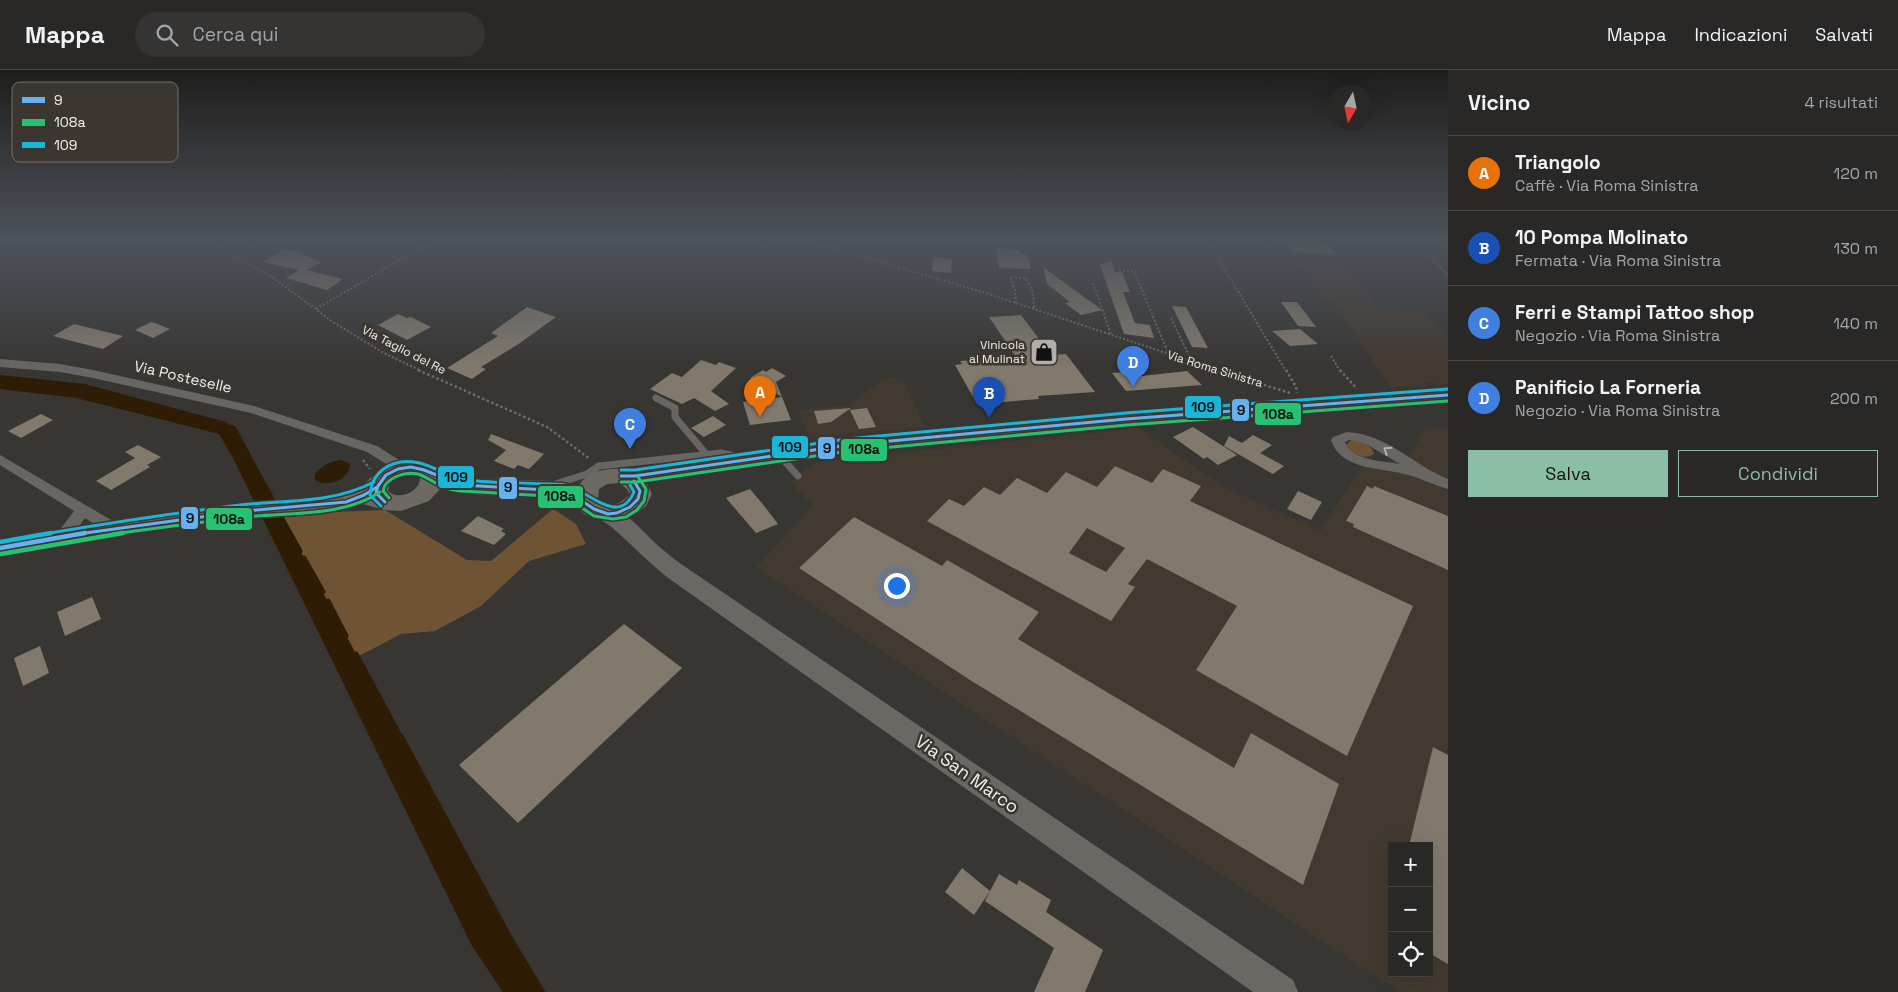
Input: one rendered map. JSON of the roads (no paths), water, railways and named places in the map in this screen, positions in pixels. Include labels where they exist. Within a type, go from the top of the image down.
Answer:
[{"type":"main road","name":"Via Roma Sinistra","points":[[597,473],[604,477],[635,476],[848,445],[1126,418],[1448,395]]},
{"type":"main road","points":[[0,548],[64,535],[245,511],[348,504],[368,499],[391,472],[408,467],[424,469],[444,480],[467,485],[542,488],[571,492],[596,508],[625,511],[636,497],[636,482],[620,476]]},
{"type":"main road","name":"Via Roma Sinistra","points":[[636,497],[654,476],[679,469]]},
{"type":"main road","points":[[420,497],[432,485],[430,473]]},
{"type":"main road","points":[[542,488],[597,473]]},
{"type":"main road","points":[[596,508],[586,491],[597,473]]},
{"type":"main road","points":[[379,484],[401,503],[436,490],[467,485]]},
{"type":"street","name":"Via Posteselle","points":[[0,363],[66,369],[189,394],[254,410],[356,450],[376,455],[382,464],[379,484]]},
{"type":"street","points":[[1428,476],[1370,440],[1354,435],[1343,436],[1338,440],[1338,446],[1342,451],[1358,460],[1428,476],[1448,484]]},
{"type":"street","name":"Via Posteselle","points":[[356,450],[376,451],[396,464],[408,467]]},
{"type":"street","points":[[0,459],[113,528]]},
{"type":"street","name":"Via San Marco","points":[[636,497],[630,518],[632,525],[641,541],[654,555]]},
{"type":"street","name":"Via San Marco","points":[[596,508],[622,524],[654,555],[1281,992]]},
{"type":"street","points":[[64,535],[84,509]]},
{"type":"lane","points":[[656,398],[675,408],[675,417],[707,454]]},
{"type":"lane","points":[[597,473],[707,454],[721,453],[734,456],[736,460]]},
{"type":"lane","points":[[778,455],[798,476]]},
{"type":"waterway","points":[[231,427],[234,428],[273,500]]},
{"type":"waterway","points":[[281,516],[291,534]]},
{"type":"waterway","points":[[290,533],[300,551]]},
{"type":"waterway","points":[[304,558],[323,592]]},
{"type":"waterway","points":[[328,601],[346,636]]},
{"type":"waterway","points":[[356,654],[401,738]]},
{"type":"waterway","points":[[401,737],[509,937],[542,992]]},
{"type":"place","name":"Vinicola al Mulinat","points":[[1044,352]]},
{"type":"place","name":"Panificio La Forneria","points":[[1133,387]]},
{"type":"place","name":"Triangolo","points":[[760,417]]},
{"type":"place","name":"10 Pompa Molinato","points":[[989,418]]},
{"type":"place","name":"Ferri e Stampi Tattoo shop","points":[[630,449]]}]
